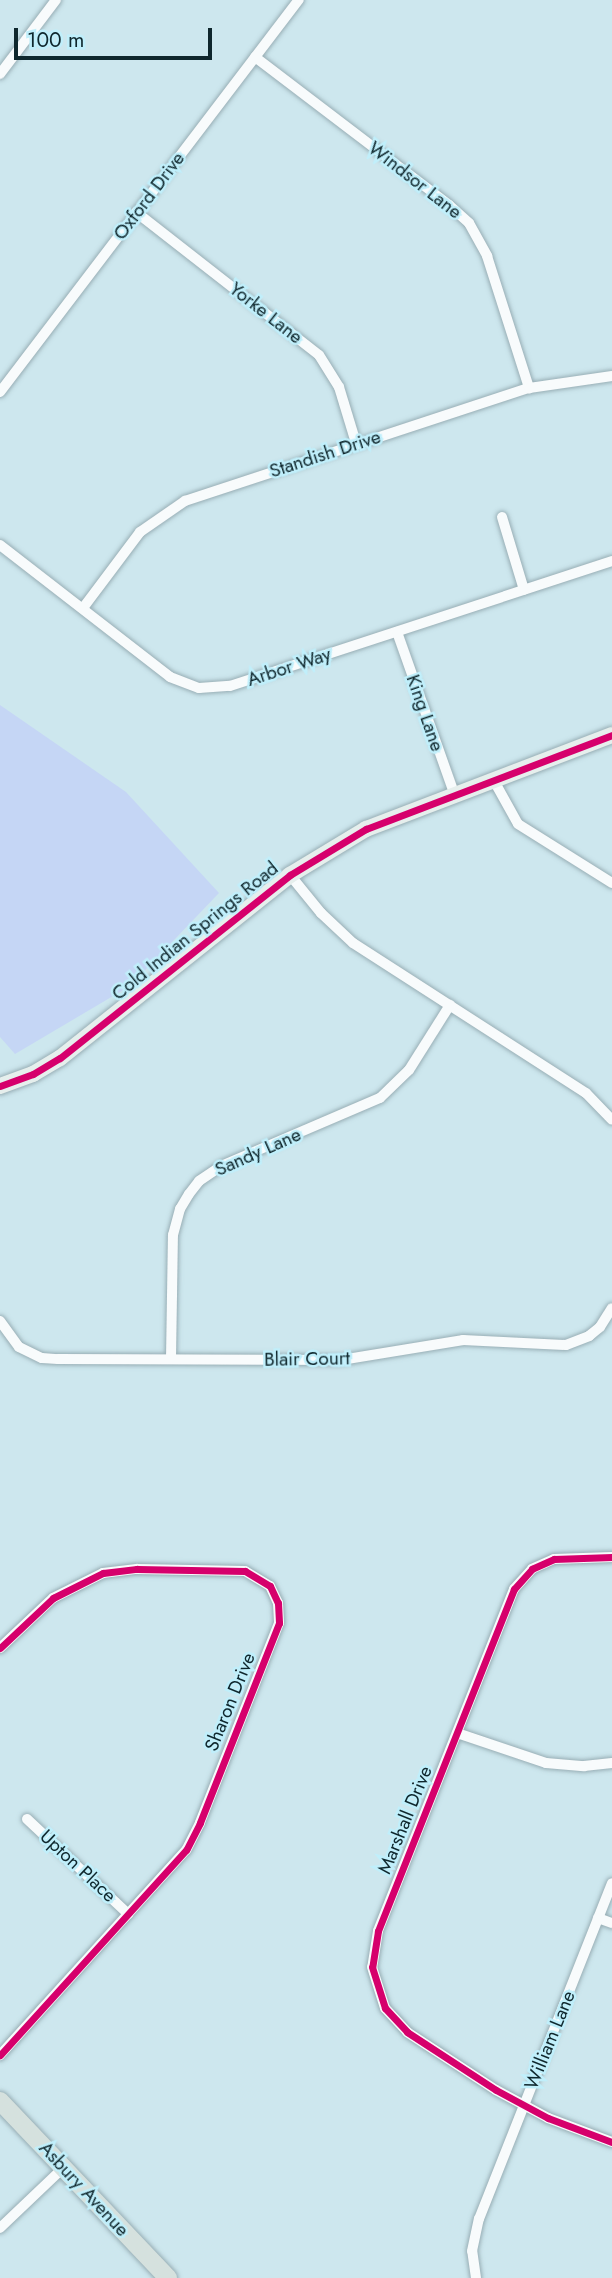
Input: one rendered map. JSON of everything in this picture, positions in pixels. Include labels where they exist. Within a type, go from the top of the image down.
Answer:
[{"type":"main road","name":"Asbury Avenue","points":[[0,2101],[168,2278]]},
{"type":"street","points":[[0,74],[56,0]]},
{"type":"street","name":"Oxford Drive","points":[[0,392],[299,0]]},
{"type":"street","points":[[0,54],[11,60]]},
{"type":"street","name":"Windsor Lane","points":[[256,57],[469,223],[487,256],[529,388]]},
{"type":"street","name":"Yorke Lane","points":[[136,212],[319,355],[339,387],[356,443]]},
{"type":"street","name":"Standish Drive","points":[[83,608],[131,542],[171,508],[200,495],[529,388],[612,376]]},
{"type":"street","points":[[502,516],[524,590]]},
{"type":"street","name":"Arbor Way","points":[[0,545],[170,677],[199,688],[230,686],[612,561]]},
{"type":"street","name":"King Lane","points":[[397,632],[454,793]]},
{"type":"street","name":"Cold Indian Springs Road","points":[[0,1086],[33,1074],[79,1044],[290,875],[366,829],[454,793],[612,735]]},
{"type":"street","points":[[493,779],[518,824],[612,883]]},
{"type":"street","points":[[290,875],[321,913],[353,943],[586,1093],[612,1120]]},
{"type":"street","name":"Sandy Lane","points":[[171,1359],[173,1235],[180,1209],[199,1181],[221,1166],[380,1098],[409,1070],[450,1005]]},
{"type":"street","name":"Blair Court","points":[[0,1321],[19,1347],[42,1358],[341,1360],[463,1339],[566,1345],[589,1336],[606,1320],[612,1308]]},
{"type":"street","name":"Marshall Drive","points":[[612,1557],[554,1559],[532,1569],[519,1582],[378,1931],[373,1950],[373,1975],[386,2008],[407,2032],[496,2090],[548,2118],[612,2142]]},
{"type":"street","name":"Sharon Drive","points":[[0,1648],[53,1598],[103,1573],[137,1569],[234,1569],[256,1574],[275,1594],[279,1623],[194,1836],[178,1861],[0,2055]]},
{"type":"street","points":[[457,1733],[545,1763],[584,1766],[612,1763]]},
{"type":"street","name":"Upton Place","points":[[27,1819],[128,1914]]},
{"type":"street","name":"William Lane","points":[[475,2278],[472,2251],[474,2234],[612,1884]]},
{"type":"street","points":[[598,1918],[612,1923]]},
{"type":"street","points":[[0,2228],[63,2168]]},
{"type":"shaded area","points":[[0,705],[126,792],[219,893],[130,986],[15,1054],[0,1037]]},
{"type":"cycle path","points":[[0,1086],[33,1074],[60,1058],[290,875],[366,829],[612,735]]},
{"type":"cycle path","points":[[612,1557],[554,1559],[532,1569],[514,1589],[378,1931],[372,1967],[385,2008],[407,2032],[496,2090],[548,2118],[612,2142]]},
{"type":"cycle path","points":[[0,1648],[53,1598],[103,1573],[137,1569],[245,1571],[270,1586],[278,1603],[279,1623],[200,1823],[186,1850],[0,2055]]}]
